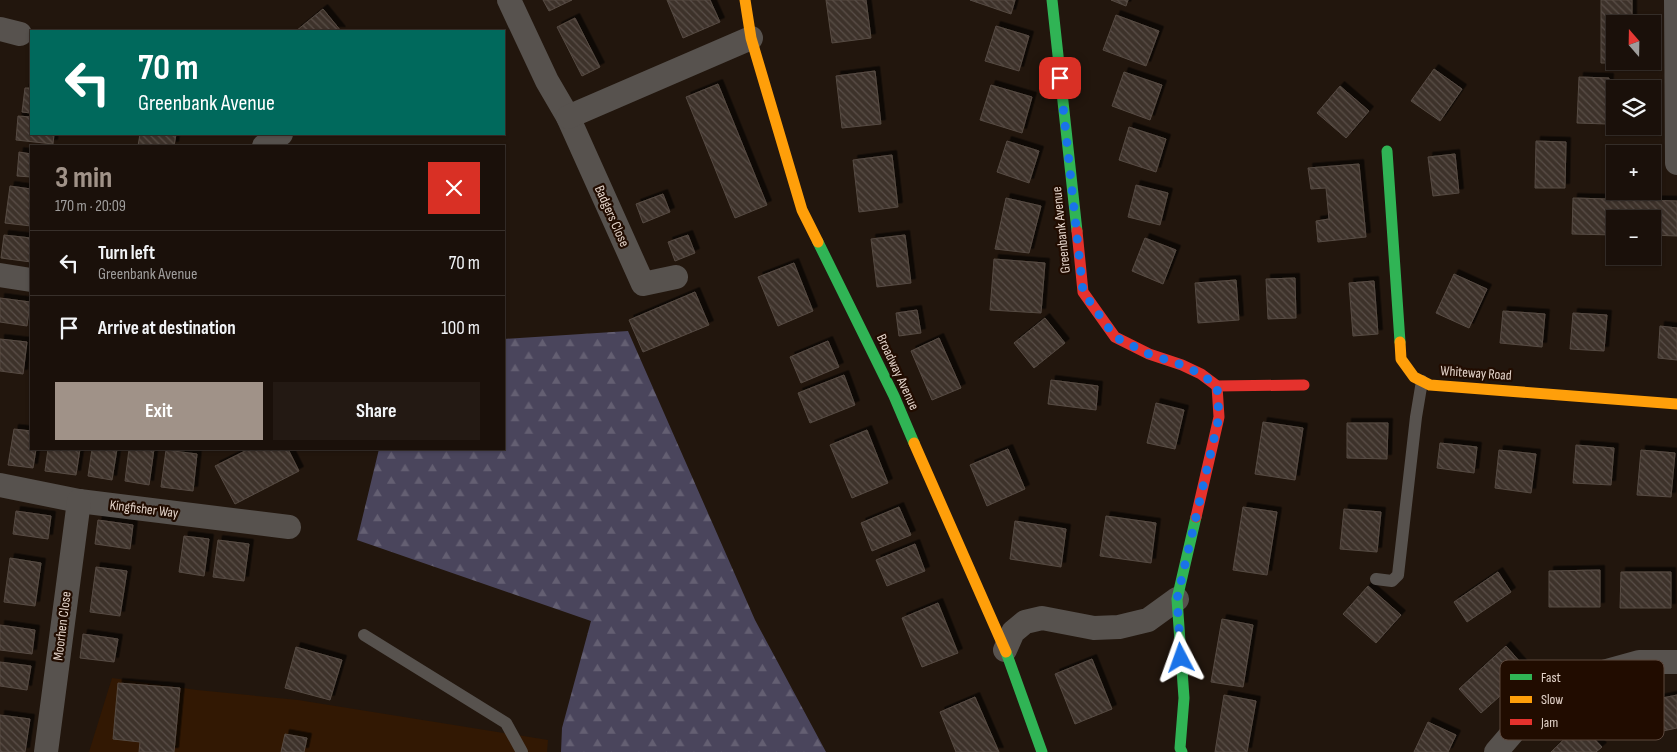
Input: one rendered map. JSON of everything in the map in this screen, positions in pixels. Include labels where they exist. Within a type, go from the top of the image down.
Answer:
[{"type":"street","name":"Badgers Close","points":[[509,0],[547,81],[568,117],[643,284],[676,277]]},
{"type":"street","name":"Broadway Avenue","points":[[745,0],[751,38],[802,210],[894,396],[1005,650],[1042,752]]},
{"type":"street","name":"Greenbank Avenue","points":[[1052,0],[1083,292],[1115,337],[1149,354],[1182,365],[1201,374],[1217,386]]},
{"type":"street","points":[[1676,0],[1677,162]]},
{"type":"street","points":[[568,117],[751,38]]},
{"type":"street","points":[[266,145],[280,135]]},
{"type":"street","name":"Whiteway Road","points":[[1387,151],[1401,359],[1414,377],[1430,385],[1677,404]]},
{"type":"street","points":[[0,276],[30,280]]},
{"type":"street","points":[[1182,752],[1180,748],[1184,698],[1177,599],[1219,417],[1217,386],[1304,385]]},
{"type":"street","name":"Kingfisher Way","points":[[0,486],[79,501],[289,527]]},
{"type":"street","name":"Moorhen Close","points":[[46,752],[79,501]]},
{"type":"street","points":[[1005,650],[1014,632],[1026,622],[1042,618],[1094,628],[1119,627],[1148,620],[1177,599]]},
{"type":"street","points":[[1664,662],[1677,662]]},
{"type":"street","points":[[1496,752],[1506,740]]},
{"type":"lane","points":[[1376,579],[1392,580],[1398,575],[1416,417],[1422,381]]},
{"type":"lane","points":[[364,635],[506,723],[522,752]]},
{"type":"shaded area","points":[[112,678],[197,690],[298,700],[548,740],[547,752],[89,752]]},
{"type":"green space","points":[[628,331],[755,620],[826,752],[561,752],[562,728],[591,621],[357,540],[379,450],[505,450],[505,339]]},
{"type":"building","points":[[543,0],[572,0],[549,11]]},
{"type":"building","points":[[667,0],[710,0],[720,22],[683,38]]},
{"type":"building","points":[[826,0],[866,0],[871,38],[832,43]]},
{"type":"building","points":[[970,0],[1015,0],[1011,14]]},
{"type":"building","points":[[1111,0],[1128,0],[1126,6]]},
{"type":"building","points":[[1601,0],[1632,0],[1632,15],[1606,15],[1606,63],[1601,63]]},
{"type":"building","points":[[323,9],[340,30],[297,30]]},
{"type":"building","points":[[1116,15],[1159,31],[1146,66],[1103,50]]},
{"type":"building","points":[[575,18],[600,67],[582,76],[557,27]]},
{"type":"building","points":[[996,26],[1029,36],[1019,71],[985,61]]},
{"type":"building","points":[[1434,69],[1462,89],[1440,121],[1411,101]]},
{"type":"building","points":[[875,71],[881,124],[842,128],[836,76]]},
{"type":"building","points":[[1124,72],[1162,85],[1150,120],[1112,106]]},
{"type":"building","points":[[1579,77],[1609,78],[1609,80],[1606,80],[1606,124],[1577,123]]},
{"type":"building","points":[[718,84],[767,205],[735,218],[686,97]]},
{"type":"building","points":[[991,85],[1032,97],[1022,133],[980,120]]},
{"type":"building","points":[[1340,86],[1369,111],[1346,138],[1317,113]]},
{"type":"building","points":[[25,88],[30,88],[30,113],[22,112]]},
{"type":"building","points":[[18,116],[30,117],[30,135],[54,135],[53,144],[16,140]]},
{"type":"building","points":[[1129,127],[1166,139],[1156,172],[1119,160]]},
{"type":"building","points":[[140,135],[176,135],[174,145],[138,145]]},
{"type":"building","points":[[1007,141],[1039,151],[1029,183],[997,172]]},
{"type":"building","points":[[1536,141],[1566,142],[1565,188],[1535,188]]},
{"type":"building","points":[[19,152],[30,154],[30,177],[17,176]]},
{"type":"building","points":[[1455,154],[1459,193],[1433,196],[1428,157]]},
{"type":"building","points":[[892,155],[898,207],[859,212],[853,160]]},
{"type":"building","points":[[1359,164],[1366,237],[1318,242],[1316,221],[1329,219],[1326,188],[1311,189],[1308,168]]},
{"type":"building","points":[[1136,185],[1168,193],[1160,225],[1128,217]]},
{"type":"building","points":[[10,186],[30,189],[30,226],[5,223]]},
{"type":"building","points":[[663,194],[670,212],[643,223],[636,204]]},
{"type":"building","points":[[1006,198],[1041,206],[1029,253],[995,249]]},
{"type":"building","points":[[1573,198],[1677,201],[1677,236],[1661,235],[1661,210],[1606,210],[1606,235],[1572,234]]},
{"type":"building","points":[[4,235],[30,238],[30,262],[1,258]]},
{"type":"building","points":[[688,235],[695,253],[675,261],[668,242]]},
{"type":"building","points":[[905,235],[911,283],[877,287],[871,239]]},
{"type":"building","points":[[1145,238],[1176,250],[1163,284],[1132,271]]},
{"type":"building","points":[[994,259],[1045,263],[1041,313],[990,310]]},
{"type":"building","points":[[794,263],[813,311],[778,326],[758,277]]},
{"type":"building","points":[[1454,274],[1487,289],[1469,328],[1436,313]]},
{"type":"building","points":[[1295,278],[1296,318],[1268,319],[1266,279]]},
{"type":"building","points":[[1236,280],[1239,320],[1198,323],[1195,283]]},
{"type":"building","points":[[1374,281],[1378,334],[1353,336],[1349,283]]},
{"type":"building","points":[[695,292],[709,325],[643,352],[629,320]]},
{"type":"building","points":[[0,298],[30,302],[27,326],[0,322]]},
{"type":"building","points":[[917,310],[921,333],[899,336],[896,313]]},
{"type":"building","points":[[1503,311],[1545,314],[1542,347],[1500,343]]},
{"type":"building","points":[[1573,313],[1607,315],[1604,351],[1570,349]]},
{"type":"building","points":[[1045,318],[1065,343],[1034,368],[1014,343]]},
{"type":"building","points":[[1660,326],[1677,328],[1677,360],[1658,358]]},
{"type":"building","points":[[939,338],[961,388],[932,400],[911,351]]},
{"type":"building","points":[[0,339],[27,342],[23,374],[0,371]]},
{"type":"building","points":[[828,341],[839,367],[801,383],[790,357]]},
{"type":"building","points":[[844,375],[855,405],[810,423],[798,393]]},
{"type":"building","points":[[1051,380],[1098,386],[1096,410],[1048,404]]},
{"type":"building","points":[[1156,403],[1184,410],[1175,449],[1147,443]]},
{"type":"building","points":[[1263,422],[1303,428],[1295,480],[1255,474]]},
{"type":"building","points":[[1347,423],[1388,423],[1387,459],[1347,458]]},
{"type":"building","points":[[14,429],[30,431],[30,450],[36,450],[33,468],[8,465]]},
{"type":"building","points":[[867,430],[888,483],[852,498],[830,445]]},
{"type":"building","points":[[1440,443],[1477,447],[1474,473],[1437,468]]},
{"type":"building","points":[[1576,445],[1614,448],[1611,485],[1573,483]]},
{"type":"building","points":[[1008,449],[1025,489],[987,506],[970,465]]},
{"type":"building","points":[[48,450],[80,450],[76,475],[45,471]]},
{"type":"building","points":[[92,450],[117,450],[112,480],[88,476]]},
{"type":"building","points":[[129,450],[154,450],[149,485],[125,481]]},
{"type":"building","points":[[166,450],[197,454],[193,491],[161,487]]},
{"type":"building","points":[[247,450],[288,450],[299,471],[235,504],[215,466]]},
{"type":"building","points":[[1499,450],[1536,454],[1531,493],[1495,488]]},
{"type":"building","points":[[1641,450],[1675,453],[1671,497],[1637,495]]},
{"type":"building","points":[[899,507],[911,535],[872,551],[861,523]]},
{"type":"building","points":[[1243,507],[1277,512],[1267,575],[1233,570]]},
{"type":"building","points":[[1344,509],[1381,512],[1377,552],[1340,549]]},
{"type":"building","points":[[16,511],[51,516],[48,539],[13,534]]},
{"type":"building","points":[[1106,516],[1156,523],[1151,563],[1100,556]]},
{"type":"building","points":[[98,520],[133,525],[130,549],[95,544]]},
{"type":"building","points":[[1015,521],[1066,529],[1061,567],[1010,559]]},
{"type":"building","points":[[184,536],[209,539],[204,576],[179,572]]},
{"type":"building","points":[[218,540],[249,544],[244,581],[213,577]]},
{"type":"building","points":[[915,544],[925,571],[887,586],[876,560]]},
{"type":"building","points":[[10,558],[41,563],[35,606],[4,602]]},
{"type":"building","points":[[96,567],[127,571],[120,616],[90,612]]},
{"type":"building","points":[[1600,570],[1600,607],[1549,607],[1549,571]]},
{"type":"building","points":[[1498,572],[1511,592],[1467,622],[1454,602]]},
{"type":"building","points":[[1621,572],[1671,572],[1671,608],[1620,608]]},
{"type":"building","points":[[1368,586],[1401,615],[1376,643],[1343,614]]},
{"type":"building","points":[[938,603],[958,653],[922,667],[902,618]]},
{"type":"building","points":[[1222,619],[1253,625],[1243,687],[1211,682]]},
{"type":"building","points":[[0,625],[35,630],[32,654],[0,650]]},
{"type":"building","points":[[83,634],[118,639],[114,662],[80,658]]},
{"type":"building","points":[[1506,646],[1518,660],[1500,660],[1500,696],[1481,713],[1459,689]]},
{"type":"building","points":[[296,647],[342,660],[330,700],[285,688]]},
{"type":"building","points":[[1092,659],[1112,709],[1075,724],[1055,674]]},
{"type":"building","points":[[0,662],[31,666],[27,690],[0,686]]},
{"type":"building","points":[[118,683],[180,688],[174,752],[139,752],[140,742],[113,739]]},
{"type":"building","points":[[1224,695],[1256,701],[1247,752],[1215,752]]},
{"type":"building","points":[[1677,695],[1677,728],[1664,731],[1664,698]]},
{"type":"building","points":[[975,697],[999,752],[956,752],[940,712]]},
{"type":"building","points":[[0,715],[30,719],[25,752],[0,752]]},
{"type":"building","points":[[1428,722],[1456,735],[1448,752],[1414,752]]},
{"type":"building","points":[[285,734],[307,738],[304,752],[281,752]]},
{"type":"building","points":[[1563,740],[1595,740],[1602,747],[1596,752],[1551,752]]},
{"type":"traffic: fast","points":[[1052,0],[1077,231]]},
{"type":"traffic: fast","points":[[1387,151],[1400,342]]},
{"type":"traffic: fast","points":[[818,242],[894,396],[914,443]]},
{"type":"traffic: fast","points":[[1182,752],[1180,748],[1184,698],[1177,599],[1196,517]]},
{"type":"traffic: fast","points":[[1006,652],[1042,752]]},
{"type":"traffic: slow","points":[[745,0],[751,38],[802,210],[818,242]]},
{"type":"traffic: slow","points":[[1400,342],[1401,359],[1414,377],[1430,385],[1677,404]]},
{"type":"traffic: slow","points":[[914,443],[1006,652]]},
{"type":"traffic: jam","points":[[1077,231],[1083,292],[1115,337],[1149,354],[1182,365],[1201,374],[1217,386],[1304,385]]},
{"type":"traffic: jam","points":[[1196,517],[1219,417],[1217,386]]},
{"type":"route","points":[[1060,78],[1083,292],[1115,337],[1149,354],[1182,365],[1201,374],[1217,386],[1219,417],[1177,599],[1181,658]]}]
